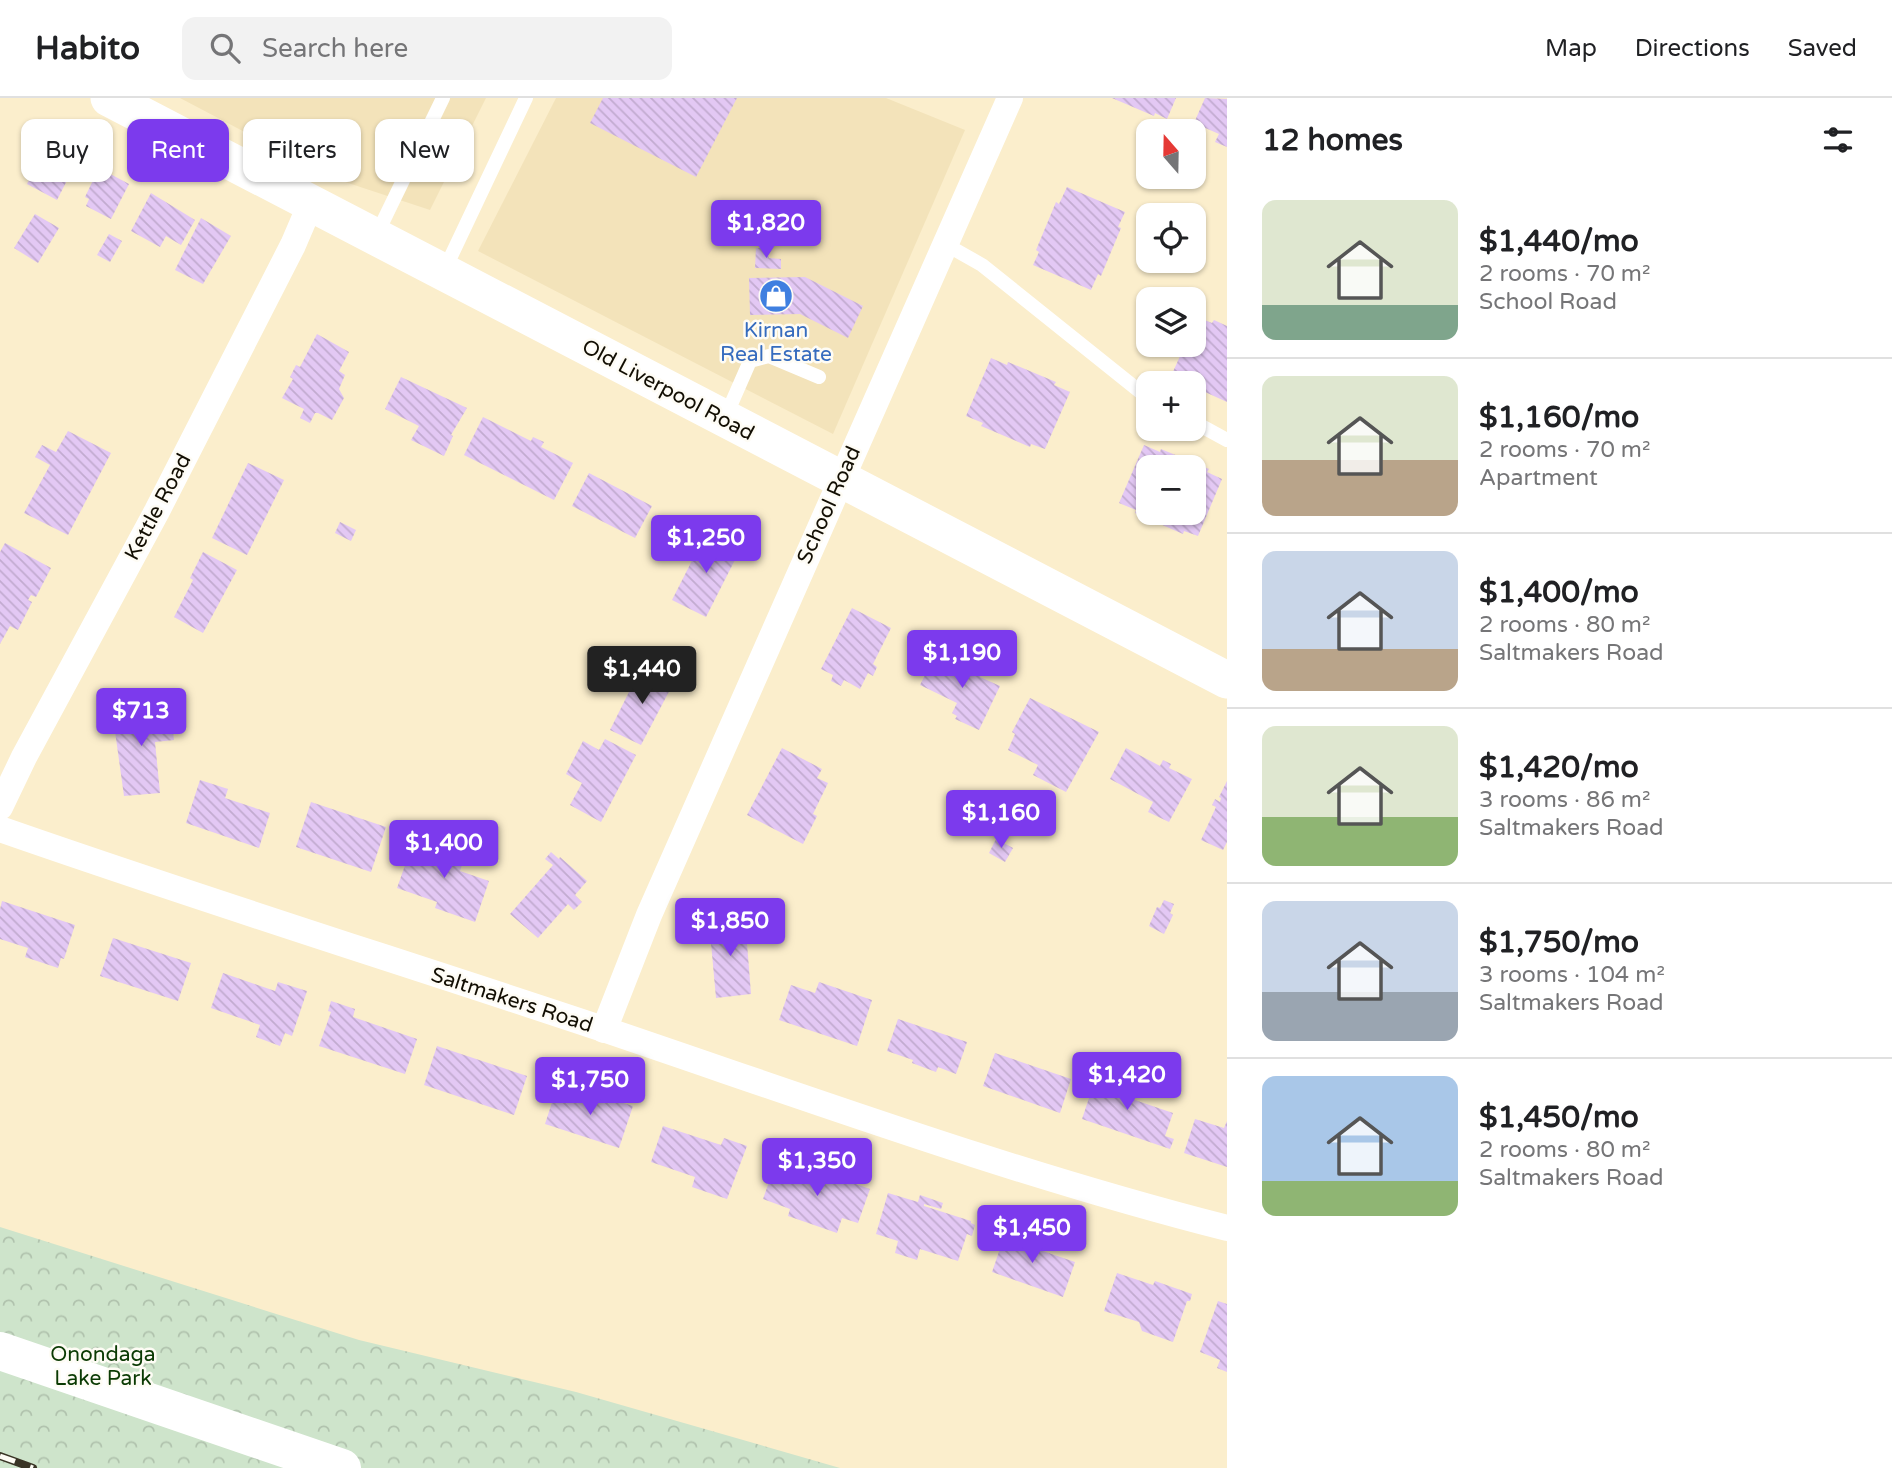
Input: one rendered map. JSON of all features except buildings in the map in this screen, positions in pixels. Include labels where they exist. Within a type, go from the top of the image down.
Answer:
[{"type":"main road","name":"Old Liverpool Road","points":[[109,98],[1227,680]]},
{"type":"main road","points":[[0,1350],[342,1468]]},
{"type":"street","name":"School Road","points":[[604,1030],[649,915],[1010,98]]},
{"type":"street","name":"Kettle Road","points":[[0,807],[24,757],[163,499],[293,246],[311,203]]},
{"type":"street","name":"Saltmakers Road","points":[[0,829],[175,890],[604,1030],[841,1112],[1147,1208],[1227,1228]]},
{"type":"lane","points":[[376,237],[443,98]]},
{"type":"lane","points":[[444,273],[526,98]]},
{"type":"lane","points":[[945,244],[982,265],[1136,388]]},
{"type":"lane","points":[[724,419],[750,360],[769,356],[819,377]]},
{"type":"lane","points":[[1206,429],[1227,440]]},
{"type":"shaded area","points":[[180,98],[486,98],[474,122],[474,119],[375,119],[375,182],[444,182],[430,210],[345,182],[361,182],[361,119],[243,119],[243,131],[229,124],[229,119],[220,119]]},
{"type":"shaded area","points":[[556,98],[886,98],[965,130],[833,434],[478,251]]},
{"type":"green space","name":"Onondaga Lake Park","points":[[0,1227],[359,1340],[576,1392],[840,1468],[0,1468]]},
{"type":"railway","points":[[0,1456],[33,1468]]},
{"type":"place","name":"Kirnan Real Estate","points":[[776,296]]}]
